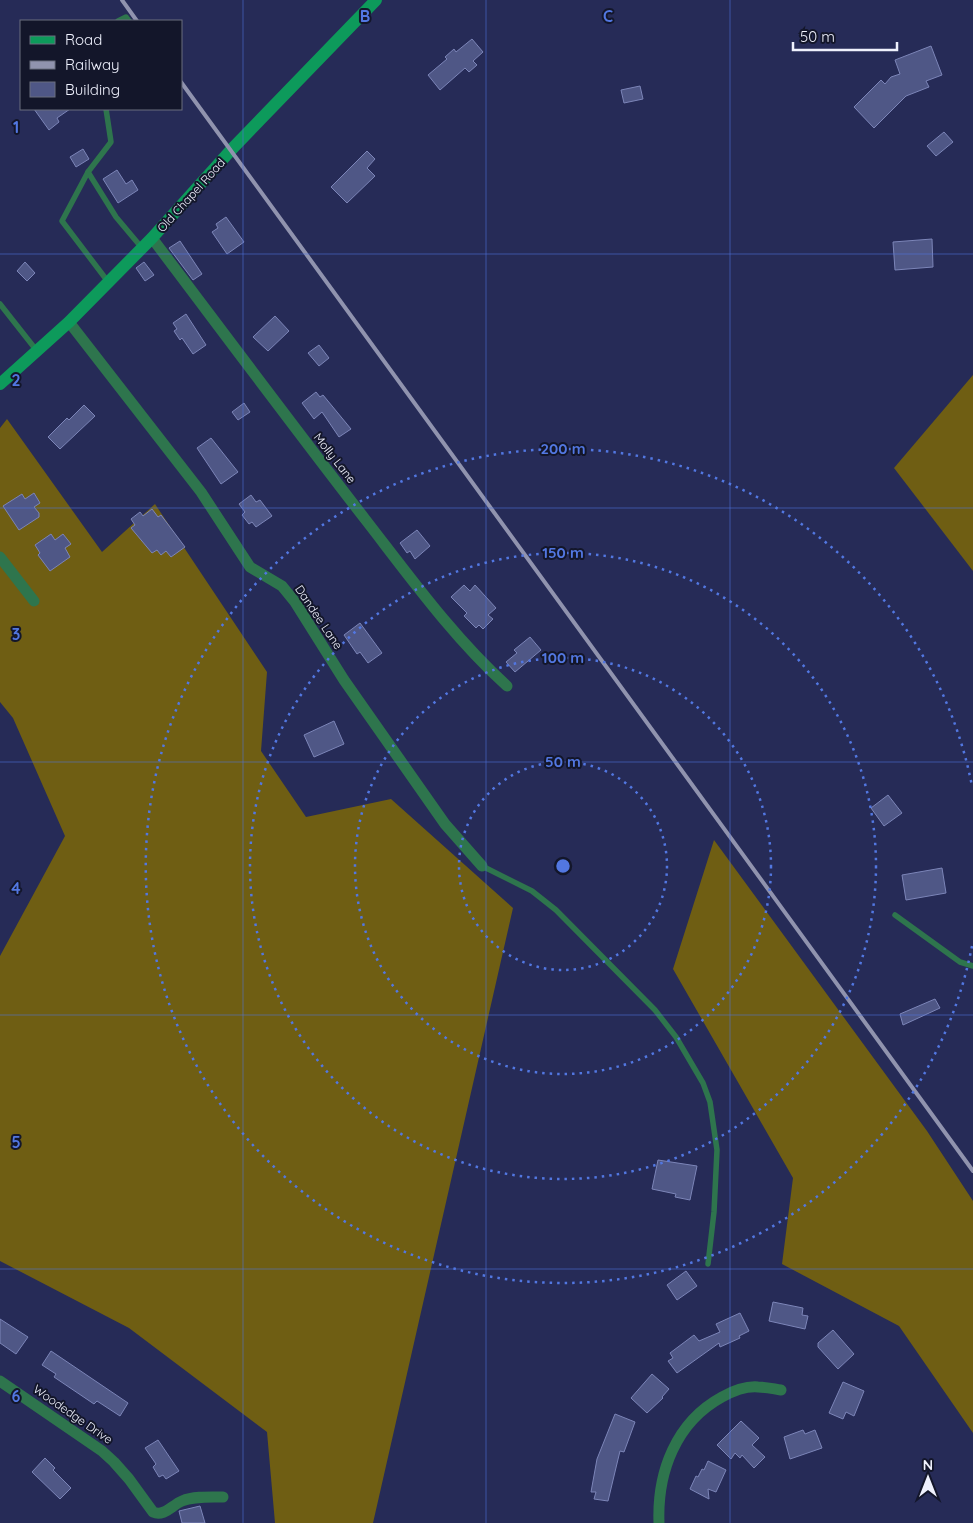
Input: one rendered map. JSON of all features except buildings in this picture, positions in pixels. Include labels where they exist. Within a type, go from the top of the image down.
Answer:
[{"type":"street","name":"Old Chapel Road","points":[[0,384],[69,322],[152,238],[231,150],[376,0]]},
{"type":"street","name":"Molly Lane","points":[[152,238],[320,461],[424,594],[461,640],[507,686]]},
{"type":"street","name":"Dandee Lane","points":[[69,322],[201,492],[250,567],[282,586],[295,602],[344,680],[445,824],[482,866]]},
{"type":"street","points":[[0,557],[34,601]]},
{"type":"street","name":"Woodedge Drive","points":[[0,1381],[102,1451],[130,1480],[153,1512],[165,1512],[186,1500],[223,1497]]},
{"type":"street","points":[[659,1523],[660,1498],[667,1462],[681,1434],[692,1421],[713,1402],[740,1389],[757,1387],[781,1390]]},
{"type":"lane","points":[[106,110],[111,142],[88,172],[62,221],[108,282]]},
{"type":"lane","points":[[88,172],[116,217],[142,248]]},
{"type":"lane","points":[[0,304],[37,351]]},
{"type":"lane","points":[[482,866],[532,891],[556,910],[655,1010],[676,1037],[703,1083],[710,1102],[717,1150],[714,1212],[708,1264]]},
{"type":"lane","points":[[895,915],[960,962],[973,966]]},
{"type":"shaded area","points":[[973,375],[973,571],[894,468]]},
{"type":"shaded area","points":[[7,419],[102,552],[155,504],[267,672],[261,751],[306,817],[391,799],[513,908],[373,1523],[275,1523],[267,1432],[129,1328],[0,1261],[0,956],[65,836],[13,718],[0,702],[0,428]]},
{"type":"shaded area","points":[[714,840],[927,1131],[973,1201],[973,1433],[899,1326],[782,1264],[793,1178],[673,969]]},
{"type":"railway","points":[[122,0],[136,20]]},
{"type":"railway","points":[[182,83],[973,1171]]}]
